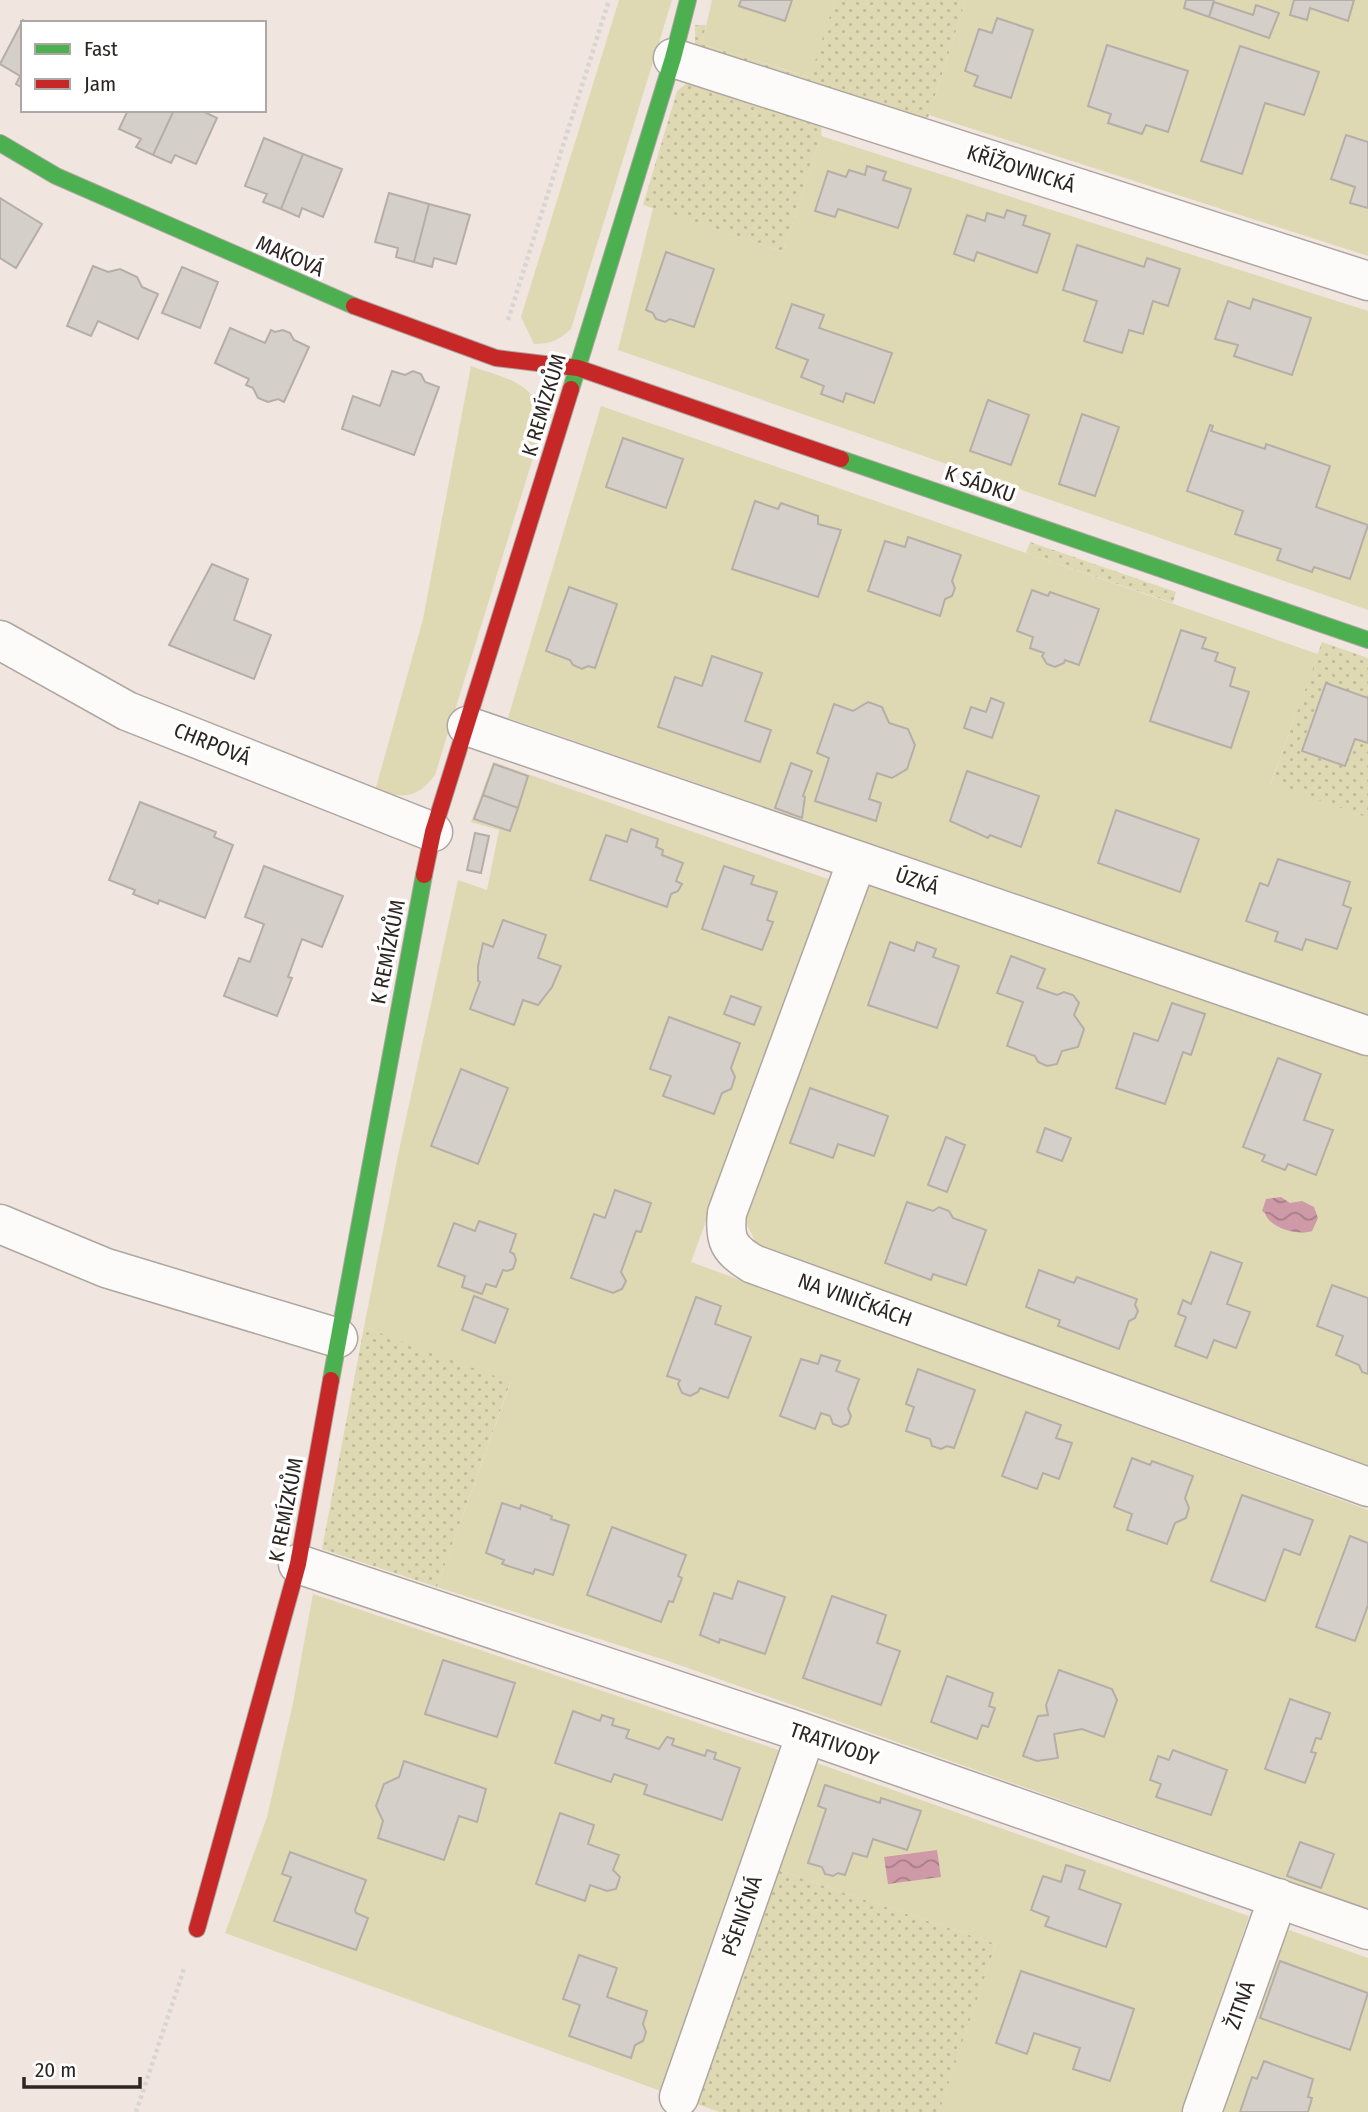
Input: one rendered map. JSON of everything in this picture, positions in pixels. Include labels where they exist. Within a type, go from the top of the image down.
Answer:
[{"type":"street","name":"K REMÍZKŮM","points":[[197,1929],[298,1564],[416,910],[433,832],[578,368],[673,58],[688,0]]},
{"type":"street","name":"KŘÍŽOVNICKÁ","points":[[673,58],[1368,281]]},
{"type":"street","name":"MAKOVÁ","points":[[0,143],[56,176],[347,304],[496,358],[578,368]]},
{"type":"street","name":"K SÁDKU","points":[[578,368],[1368,640]]},
{"type":"street","name":"CHRPOVÁ","points":[[0,640],[127,711],[433,832]]},
{"type":"street","name":"ÚZKÁ","points":[[467,726],[1368,1036]]},
{"type":"street","name":"NA VINIČKÁCH","points":[[857,861],[727,1213],[725,1230],[730,1245],[740,1256],[753,1264],[1368,1487]]},
{"type":"street","points":[[0,1224],[106,1268],[338,1339]]},
{"type":"street","name":"TRATIVODY","points":[[298,1564],[806,1734],[1368,1930]]},
{"type":"street","name":"PŠENIČNÁ","points":[[679,2097],[806,1734]]},
{"type":"street","name":"ŽITNÁ","points":[[1202,2112],[1278,1898]]},
{"type":"path","points":[[496,358],[610,0]]},
{"type":"path","points":[[136,2112],[197,1929]]},
{"type":"shaded area","points":[[619,0],[672,0],[571,329],[554,341],[534,344],[521,317]]},
{"type":"shaded area","points":[[712,0],[835,0],[810,77],[702,44]]},
{"type":"shaded area","points":[[835,0],[966,0],[926,124],[703,51],[695,44],[695,25],[706,25],[702,44],[809,77]]},
{"type":"shaded area","points":[[966,0],[1368,0],[1368,256],[929,115]]},
{"type":"shaded area","points":[[687,83],[822,120],[821,136],[783,252],[643,205],[677,91]]},
{"type":"shaded area","points":[[821,136],[1368,311],[1368,610],[618,350],[653,208],[783,252]]},
{"type":"shaded area","points":[[471,366],[511,380],[530,393],[537,403],[541,432],[435,775],[415,793],[394,795],[375,791],[423,619]]},
{"type":"shaded area","points":[[601,406],[1318,654],[1271,783],[1368,818],[1368,1015],[508,718]]},
{"type":"shaded area","points":[[1030,542],[1176,592],[1173,603],[1026,553]]},
{"type":"shaded area","points":[[1322,642],[1368,658],[1368,818],[1271,784]]},
{"type":"shaded area","points":[[493,762],[831,880],[691,1262],[1368,1510],[1368,1909],[668,1661],[437,1587],[511,1382],[364,1327],[398,1155],[458,880],[487,890],[499,830],[471,822]]},
{"type":"shaded area","points":[[868,880],[1368,1052],[1368,1472],[759,1249],[744,1219]]},
{"type":"shaded area","points":[[364,1327],[511,1381],[437,1587],[322,1549]]},
{"type":"shaded area","points":[[313,1594],[782,1751],[661,2091],[225,1933],[267,1817],[293,1703]]},
{"type":"shaded area","points":[[814,1762],[1249,1916],[1184,2112],[939,2112],[996,1944],[777,1870]]},
{"type":"shaded area","points":[[777,1870],[996,1944],[939,2112],[719,2112],[694,2103]]},
{"type":"shaded area","points":[[1286,1929],[1368,1958],[1368,2112],[1221,2112]]},
{"type":"water","points":[[1281,1197],[1290,1203],[1302,1201],[1314,1207],[1318,1218],[1312,1231],[1285,1230],[1272,1223],[1262,1211],[1266,1199]]},
{"type":"water","points":[[937,1850],[941,1877],[888,1884],[884,1857]]},
{"type":"building","points":[[741,0],[792,0],[785,21],[739,6]]},
{"type":"building","points":[[1186,0],[1214,0],[1209,17],[1184,8]]},
{"type":"building","points":[[1294,0],[1354,0],[1348,21],[1310,8],[1307,20],[1290,15]]},
{"type":"building","points":[[1214,2],[1253,15],[1256,5],[1279,13],[1269,38],[1209,17]]},
{"type":"building","points":[[997,18],[1033,30],[1011,98],[974,86],[978,76],[965,71],[979,29],[992,33]]},
{"type":"building","points":[[21,24],[21,87],[16,84],[20,76],[0,64]]},
{"type":"building","points":[[1107,45],[1188,71],[1168,132],[1146,125],[1142,134],[1108,123],[1111,114],[1088,106]]},
{"type":"building","points":[[1240,46],[1319,72],[1304,115],[1265,103],[1242,174],[1201,161]]},
{"type":"building","points":[[127,112],[173,112],[153,155],[136,147],[141,139],[119,129]]},
{"type":"building","points":[[173,112],[204,112],[217,118],[196,164],[175,155],[171,163],[153,155]]},
{"type":"building","points":[[1346,135],[1368,142],[1368,208],[1350,203],[1355,187],[1331,179]]},
{"type":"building","points":[[264,138],[303,154],[281,209],[263,202],[267,194],[245,186]]},
{"type":"building","points":[[303,154],[342,169],[323,217],[302,208],[299,217],[281,209]]},
{"type":"building","points":[[867,166],[886,172],[883,180],[911,189],[898,228],[838,209],[835,217],[815,211],[828,171],[846,177],[849,170],[865,175]]},
{"type":"building","points":[[389,193],[429,204],[414,262],[396,257],[398,248],[375,242]]},
{"type":"building","points":[[0,198],[42,224],[16,268],[0,258]]},
{"type":"building","points":[[429,204],[470,215],[456,264],[434,258],[432,267],[414,262]]},
{"type":"building","points":[[1007,210],[1026,216],[1023,225],[1050,234],[1037,273],[977,252],[974,261],[954,254],[967,215],[985,221],[987,213],[1004,218]]},
{"type":"building","points":[[1077,245],[1144,267],[1147,258],[1180,269],[1168,306],[1153,301],[1143,334],[1129,330],[1122,353],[1084,341],[1097,301],[1063,290]]},
{"type":"building","points":[[666,252],[714,269],[694,327],[670,319],[665,322],[656,319],[653,313],[646,310]]},
{"type":"building","points":[[93,266],[108,272],[120,269],[137,277],[142,287],[158,294],[138,339],[98,321],[91,336],[67,326]]},
{"type":"building","points":[[182,267],[218,282],[200,328],[162,313]]},
{"type":"building","points":[[1253,299],[1311,318],[1292,375],[1234,356],[1238,345],[1215,339],[1228,301],[1250,309]]},
{"type":"building","points":[[792,304],[824,315],[819,328],[892,353],[874,403],[846,393],[843,402],[821,394],[824,386],[801,377],[808,360],[776,348]]},
{"type":"building","points":[[230,328],[265,343],[271,330],[283,330],[290,333],[294,340],[309,347],[284,402],[278,399],[268,402],[258,398],[253,388],[246,385],[249,379],[215,363]]},
{"type":"building","points":[[392,371],[405,375],[413,371],[421,374],[425,382],[439,387],[414,455],[342,429],[353,396],[380,406]]},
{"type":"building","points":[[988,400],[1029,415],[1011,465],[970,451]]},
{"type":"building","points":[[1082,414],[1119,427],[1095,496],[1059,484]]},
{"type":"building","points":[[1210,425],[1213,426],[1211,431],[1265,449],[1266,444],[1330,466],[1316,507],[1368,525],[1350,579],[1314,567],[1312,572],[1277,560],[1281,549],[1235,534],[1243,511],[1187,491]]},
{"type":"building","points":[[623,438],[683,459],[666,508],[606,487]]},
{"type":"building","points":[[755,501],[778,509],[781,503],[818,516],[818,524],[841,530],[818,597],[732,569]]},
{"type":"building","points":[[908,537],[961,555],[952,581],[955,588],[952,596],[945,599],[940,616],[868,591],[885,541],[905,547]]},
{"type":"building","points":[[212,564],[248,579],[234,620],[271,635],[254,679],[169,645]]},
{"type":"building","points":[[569,587],[617,604],[595,668],[588,666],[582,669],[573,665],[570,660],[546,651]]},
{"type":"building","points":[[1032,590],[1048,596],[1050,592],[1099,609],[1079,665],[1065,660],[1055,667],[1047,664],[1042,656],[1044,653],[1030,648],[1033,637],[1017,631]]},
{"type":"building","points":[[1181,630],[1206,638],[1202,648],[1218,653],[1215,661],[1235,668],[1230,686],[1249,692],[1231,748],[1150,721]]},
{"type":"building","points":[[712,656],[762,673],[745,721],[771,730],[760,762],[658,727],[675,677],[702,686]]},
{"type":"building","points":[[1326,683],[1368,698],[1368,743],[1355,739],[1345,766],[1302,751]]},
{"type":"building","points":[[991,698],[1004,703],[992,738],[964,728],[971,707],[986,712]]},
{"type":"building","points":[[868,702],[882,707],[889,723],[908,729],[915,745],[907,769],[892,778],[877,773],[869,799],[881,803],[876,821],[815,801],[829,758],[817,753],[834,704],[853,711]]},
{"type":"building","points":[[791,763],[812,771],[803,796],[802,818],[775,808]]},
{"type":"building","points":[[494,764],[528,776],[518,808],[483,795]]},
{"type":"building","points":[[967,771],[1039,796],[1021,847],[990,835],[988,838],[950,821]]},
{"type":"building","points":[[483,795],[518,808],[510,831],[474,819]]},
{"type":"building","points":[[140,802],[216,832],[214,837],[233,845],[205,918],[159,900],[158,904],[133,894],[135,890],[109,880]]},
{"type":"building","points":[[1116,810],[1199,839],[1180,892],[1098,863]]},
{"type":"building","points":[[631,829],[658,839],[656,847],[663,850],[662,855],[683,863],[676,881],[682,884],[678,891],[671,894],[667,907],[590,880],[606,835],[627,842]]},
{"type":"building","points":[[475,833],[489,836],[481,873],[467,870]]},
{"type":"building","points":[[1278,859],[1350,882],[1343,905],[1351,908],[1337,949],[1306,939],[1302,950],[1275,941],[1278,932],[1246,921],[1260,883],[1268,886]]},
{"type":"building","points":[[264,866],[343,896],[322,947],[302,939],[288,977],[292,978],[277,1016],[224,996],[239,958],[250,962],[264,924],[245,917]]},
{"type":"building","points":[[724,866],[754,876],[751,884],[777,892],[767,920],[773,922],[762,950],[702,929]]},
{"type":"building","points":[[503,920],[546,935],[538,958],[561,966],[552,987],[538,1005],[523,1000],[514,1025],[470,1009],[480,982],[478,966],[483,943],[493,947]]},
{"type":"building","points":[[890,942],[914,951],[917,942],[936,949],[933,957],[959,966],[937,1028],[868,1005]]},
{"type":"building","points":[[1011,956],[1045,969],[1037,988],[1057,995],[1064,992],[1073,995],[1079,1003],[1074,1015],[1084,1029],[1078,1047],[1062,1051],[1057,1064],[1047,1066],[1038,1062],[1035,1056],[1007,1046],[1023,1002],[997,993]]},
{"type":"building","points":[[731,996],[761,1007],[754,1025],[724,1014]]},
{"type":"building","points":[[1172,1003],[1205,1014],[1191,1055],[1183,1052],[1165,1104],[1116,1088],[1134,1033],[1158,1041]]},
{"type":"building","points":[[669,1017],[740,1043],[731,1068],[735,1077],[731,1089],[722,1093],[714,1114],[663,1096],[671,1076],[650,1069]]},
{"type":"building","points":[[1278,1058],[1321,1074],[1304,1120],[1333,1130],[1316,1175],[1288,1164],[1285,1170],[1262,1161],[1265,1155],[1243,1147]]},
{"type":"building","points":[[461,1069],[508,1088],[478,1164],[431,1146]]},
{"type":"building","points":[[810,1088],[888,1116],[874,1156],[838,1144],[833,1158],[790,1143]]},
{"type":"building","points":[[1045,1128],[1071,1138],[1062,1161],[1037,1152]]},
{"type":"building","points":[[946,1137],[965,1145],[947,1192],[928,1185]]},
{"type":"building","points":[[615,1190],[651,1203],[641,1232],[636,1231],[621,1272],[626,1281],[622,1289],[613,1293],[571,1278],[594,1214],[605,1218]]},
{"type":"building","points":[[907,1202],[933,1211],[939,1207],[949,1211],[953,1218],[986,1230],[966,1285],[933,1274],[931,1280],[885,1263]]},
{"type":"building","points":[[479,1221],[516,1234],[510,1252],[516,1260],[513,1269],[503,1270],[496,1287],[486,1284],[482,1294],[462,1287],[465,1276],[438,1266],[454,1223],[475,1231]]},
{"type":"building","points":[[1211,1252],[1242,1263],[1227,1304],[1250,1312],[1236,1348],[1214,1340],[1207,1358],[1175,1346],[1186,1317],[1178,1314],[1183,1300],[1191,1304]]},
{"type":"building","points":[[1039,1270],[1074,1283],[1077,1277],[1137,1299],[1135,1305],[1138,1311],[1135,1318],[1129,1321],[1119,1349],[1058,1326],[1060,1320],[1026,1307]]},
{"type":"building","points":[[1332,1285],[1368,1298],[1368,1374],[1362,1372],[1359,1365],[1336,1355],[1343,1336],[1317,1326]]},
{"type":"building","points":[[474,1296],[508,1309],[495,1343],[462,1330]]},
{"type":"building","points":[[696,1297],[721,1306],[715,1324],[751,1337],[728,1398],[700,1388],[690,1396],[682,1393],[678,1384],[680,1380],[667,1376]]},
{"type":"building","points":[[821,1355],[840,1361],[836,1371],[859,1379],[848,1409],[851,1416],[848,1424],[841,1427],[833,1424],[830,1416],[821,1413],[815,1429],[780,1416],[801,1359],[818,1364]]},
{"type":"building","points":[[918,1369],[975,1390],[954,1448],[947,1446],[941,1449],[932,1446],[930,1439],[906,1431],[914,1407],[906,1404]]},
{"type":"building","points":[[1026,1412],[1061,1425],[1056,1438],[1072,1443],[1059,1479],[1043,1473],[1037,1489],[1002,1476]]},
{"type":"building","points":[[1132,1458],[1150,1465],[1152,1461],[1193,1476],[1185,1498],[1189,1508],[1186,1518],[1175,1523],[1167,1544],[1127,1530],[1132,1514],[1114,1507]]},
{"type":"building","points":[[1242,1495],[1313,1520],[1300,1555],[1284,1549],[1265,1601],[1211,1581]]},
{"type":"building","points":[[502,1503],[520,1509],[521,1505],[569,1525],[553,1575],[535,1569],[533,1574],[502,1564],[504,1560],[486,1553]]},
{"type":"building","points":[[612,1527],[686,1555],[678,1576],[682,1578],[673,1602],[669,1601],[661,1622],[587,1595]]},
{"type":"building","points":[[1350,1536],[1368,1543],[1368,1605],[1355,1641],[1316,1627]]},
{"type":"building","points":[[738,1581],[785,1597],[765,1654],[720,1639],[719,1643],[700,1635],[714,1593],[732,1599]]},
{"type":"building","points":[[832,1596],[886,1615],[877,1643],[900,1651],[881,1705],[803,1678]]},
{"type":"building","points":[[443,1660],[515,1683],[497,1737],[425,1714]]},
{"type":"building","points":[[1059,1670],[1112,1689],[1117,1700],[1104,1737],[1082,1729],[1054,1734],[1058,1758],[1037,1761],[1023,1756],[1038,1716],[1048,1715],[1046,1705]]},
{"type":"building","points":[[947,1676],[993,1693],[989,1706],[995,1708],[988,1727],[982,1725],[977,1739],[931,1722]]},
{"type":"building","points":[[1290,1699],[1330,1713],[1321,1739],[1316,1738],[1311,1752],[1316,1753],[1305,1783],[1265,1769]]},
{"type":"building","points":[[573,1711],[600,1721],[602,1715],[614,1719],[612,1725],[629,1730],[626,1738],[659,1749],[667,1737],[674,1739],[672,1745],[705,1756],[707,1750],[716,1753],[714,1759],[740,1768],[722,1820],[644,1794],[647,1785],[614,1774],[611,1782],[555,1763]]},
{"type":"building","points":[[1173,1750],[1227,1770],[1211,1815],[1156,1797],[1161,1784],[1150,1780],[1158,1756],[1169,1760]]},
{"type":"building","points":[[404,1761],[486,1789],[477,1822],[459,1816],[444,1860],[378,1838],[383,1821],[376,1806],[384,1784],[399,1777]]},
{"type":"building","points":[[825,1785],[880,1803],[881,1798],[921,1811],[907,1850],[873,1839],[867,1857],[853,1853],[845,1875],[825,1874],[822,1867],[808,1863],[826,1809],[818,1806]]},
{"type":"building","points":[[560,1813],[594,1825],[588,1844],[619,1855],[613,1870],[620,1877],[616,1889],[607,1891],[590,1885],[585,1901],[536,1884]]},
{"type":"building","points":[[1300,1842],[1334,1854],[1321,1888],[1287,1876]]},
{"type":"building","points":[[290,1852],[366,1880],[355,1910],[368,1918],[356,1950],[274,1921],[291,1877],[282,1874]]},
{"type":"building","points":[[1066,1865],[1085,1871],[1079,1889],[1121,1904],[1106,1947],[1045,1926],[1049,1917],[1031,1910],[1043,1876],[1061,1882]]},
{"type":"building","points":[[579,1955],[617,1968],[607,1997],[647,2011],[643,2024],[646,2032],[643,2041],[635,2045],[631,2058],[569,2036],[580,2005],[563,1999]]},
{"type":"building","points":[[1280,1961],[1368,1993],[1350,2050],[1260,2018]]},
{"type":"building","points":[[1021,1971],[1134,2009],[1110,2081],[1073,2069],[1080,2048],[1034,2033],[1027,2054],[996,2043]]},
{"type":"building","points":[[1264,2061],[1313,2079],[1308,2097],[1312,2098],[1308,2112],[1240,2112],[1252,2077],[1257,2079]]},
{"type":"traffic: fast","points":[[571,389],[673,58],[688,0]]},
{"type":"traffic: fast","points":[[0,143],[56,176],[354,306]]},
{"type":"traffic: fast","points":[[841,459],[1368,640]]},
{"type":"traffic: fast","points":[[331,1380],[424,875]]},
{"type":"traffic: jam","points":[[354,306],[496,358],[578,368],[841,459]]},
{"type":"traffic: jam","points":[[424,875],[433,832],[571,389]]},
{"type":"traffic: jam","points":[[197,1929],[298,1564],[331,1380]]}]
